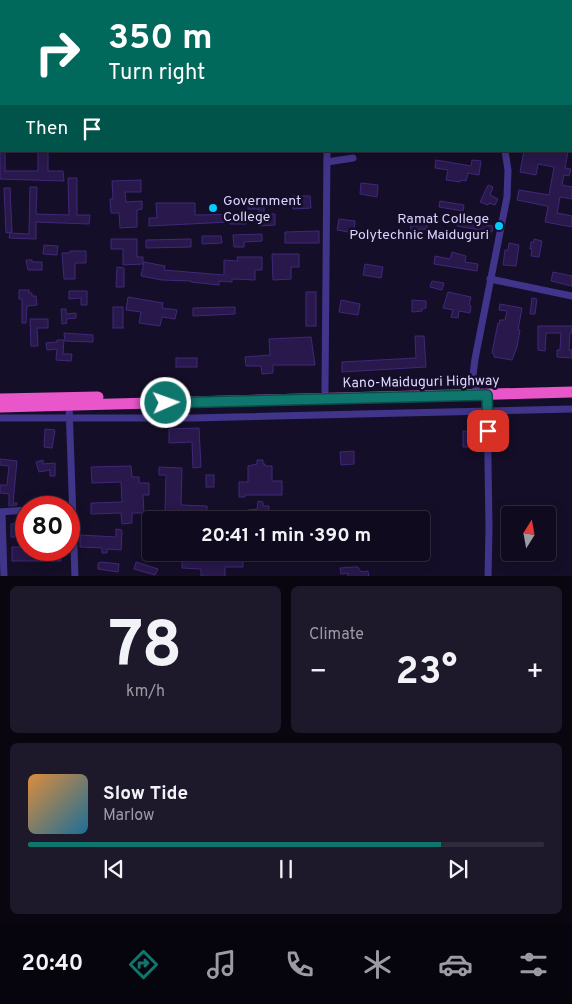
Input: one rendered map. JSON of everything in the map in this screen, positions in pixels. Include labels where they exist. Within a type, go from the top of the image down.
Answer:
[{"type":"highway","name":"Kano-Maiduguri Highway","points":[[0,399],[572,385]]},
{"type":"highway","name":"Kano-Maiduguri Highway","points":[[0,407],[69,411],[572,392]]},
{"type":"street","points":[[325,391],[327,152]]},
{"type":"street","points":[[476,388],[473,375],[475,359],[507,197],[508,170],[505,152]]},
{"type":"street","points":[[327,162],[353,158]]},
{"type":"street","points":[[490,279],[572,296]]},
{"type":"street","points":[[487,395],[488,576]]},
{"type":"street","points":[[0,418],[69,411],[193,418],[572,409]]},
{"type":"street","points":[[69,411],[70,496]]},
{"type":"street","points":[[4,576],[1,512],[15,511]]},
{"type":"street","points":[[74,561],[75,576]]},
{"type":"building","points":[[0,152],[5,152],[5,171],[38,171],[38,152],[48,152],[48,171],[63,171],[64,181],[0,179]]},
{"type":"building","points":[[524,152],[568,152],[565,168],[571,169],[569,176],[564,175],[562,185],[572,187],[572,199],[560,197],[557,213],[572,216],[572,227],[545,222],[547,206],[517,200],[519,190],[549,195],[554,167],[538,164],[536,175],[520,172]]},
{"type":"building","points":[[436,160],[471,166],[472,160],[481,161],[479,175],[468,173],[466,181],[460,180],[460,182],[446,180],[448,170],[435,168]]},
{"type":"building","points":[[68,178],[77,178],[77,215],[90,215],[89,224],[36,222],[36,239],[9,238],[10,233],[29,234],[30,187],[37,187],[36,214],[69,215]]},
{"type":"building","points":[[141,180],[141,192],[125,192],[126,202],[142,201],[142,209],[137,210],[137,227],[120,228],[119,213],[111,213],[110,199],[113,199],[112,181]]},
{"type":"building","points":[[361,183],[378,185],[377,197],[360,194]]},
{"type":"building","points":[[488,185],[493,187],[490,195],[498,199],[495,205],[480,202]]},
{"type":"building","points":[[4,188],[10,188],[12,232],[6,233]]},
{"type":"building","points":[[292,196],[310,196],[311,208],[293,209]]},
{"type":"building","points":[[248,198],[264,198],[264,214],[275,214],[275,225],[259,226],[259,209],[248,209]]},
{"type":"building","points":[[440,201],[464,205],[463,211],[439,207]]},
{"type":"building","points":[[156,203],[195,203],[195,215],[246,214],[246,224],[230,224],[230,222],[149,226],[149,218],[157,218]]},
{"type":"building","points":[[421,217],[421,224],[427,223],[427,229],[411,230],[410,219]]},
{"type":"building","points":[[339,219],[355,221],[354,233],[337,230]]},
{"type":"building","points":[[458,220],[493,226],[492,232],[457,226]]},
{"type":"building","points":[[319,231],[319,243],[285,243],[285,232]]},
{"type":"building","points":[[262,234],[262,241],[244,242],[244,247],[234,247],[233,235]]},
{"type":"building","points":[[202,236],[221,236],[222,243],[202,244]]},
{"type":"building","points":[[111,239],[137,239],[137,257],[143,257],[143,264],[123,265],[123,249],[111,249]]},
{"type":"building","points":[[191,239],[191,247],[146,248],[146,240]]},
{"type":"building","points":[[534,239],[542,241],[539,257],[531,256],[531,242],[534,242]]},
{"type":"building","points":[[509,243],[519,245],[516,266],[503,265],[505,250],[508,250]]},
{"type":"building","points":[[44,245],[58,246],[57,255],[43,254]]},
{"type":"building","points":[[70,251],[86,251],[86,263],[75,263],[75,279],[64,279],[62,253],[70,253]]},
{"type":"building","points":[[452,252],[466,256],[465,262],[478,264],[477,271],[434,264],[435,256],[450,259]]},
{"type":"building","points":[[272,254],[299,254],[299,267],[291,267],[291,279],[273,280]]},
{"type":"building","points":[[237,257],[262,257],[262,270],[255,270],[255,280],[232,279],[232,282],[219,281],[219,285],[191,281],[162,280],[141,276],[144,262],[165,266],[164,270],[224,275],[224,260],[238,261]]},
{"type":"building","points":[[26,260],[42,262],[42,270],[28,270]]},
{"type":"building","points":[[365,264],[383,267],[381,278],[363,275]]},
{"type":"building","points":[[117,267],[124,268],[124,287],[116,287]]},
{"type":"building","points":[[553,272],[572,276],[572,286],[551,281]]},
{"type":"building","points":[[432,281],[444,283],[442,290],[430,287]]},
{"type":"building","points":[[19,290],[29,290],[32,296],[36,296],[37,305],[27,306],[26,323],[22,323],[22,299],[19,299]]},
{"type":"building","points":[[69,291],[87,291],[87,305],[81,305],[81,298],[69,299]]},
{"type":"building","points":[[306,292],[316,292],[316,326],[306,326]]},
{"type":"building","points":[[448,292],[471,297],[470,313],[459,311],[458,318],[451,317],[453,310],[443,308]]},
{"type":"building","points":[[128,297],[163,303],[162,308],[177,310],[175,319],[162,317],[160,326],[139,323],[141,312],[126,310]]},
{"type":"building","points":[[532,298],[537,299],[535,314],[530,314]]},
{"type":"building","points":[[341,300],[360,304],[358,315],[339,312]]},
{"type":"building","points":[[412,300],[426,301],[426,308],[422,309],[422,311],[412,312]]},
{"type":"building","points":[[500,304],[522,308],[517,347],[512,360],[494,357],[492,353],[498,323],[500,320],[505,320],[507,311],[499,310]]},
{"type":"building","points":[[113,307],[123,307],[123,328],[113,328]]},
{"type":"building","points":[[235,307],[235,314],[193,316],[193,308]]},
{"type":"building","points":[[61,309],[66,309],[66,314],[76,313],[76,318],[66,319],[67,323],[62,324]]},
{"type":"building","points":[[30,319],[48,319],[48,328],[37,328],[38,346],[31,346]]},
{"type":"building","points":[[538,326],[572,326],[569,350],[572,350],[572,358],[557,357],[557,350],[560,350],[561,333],[546,333],[545,351],[538,350]]},
{"type":"building","points":[[64,333],[93,335],[93,342],[65,341]]},
{"type":"building","points":[[415,336],[424,336],[426,367],[342,372],[342,362],[416,358]]},
{"type":"building","points":[[311,337],[315,365],[273,365],[273,373],[262,374],[261,366],[246,366],[245,357],[270,355],[269,339]]},
{"type":"building","points":[[57,340],[64,340],[63,354],[72,354],[71,361],[56,360],[57,349],[47,350],[46,343],[57,342]]},
{"type":"building","points":[[176,358],[197,358],[197,367],[176,367]]},
{"type":"building","points":[[199,428],[201,467],[193,468],[192,442],[169,443],[169,429]]},
{"type":"building","points":[[45,429],[55,430],[52,448],[44,447]]},
{"type":"building","points":[[463,431],[478,432],[477,443],[469,443],[469,447],[463,447]]},
{"type":"building","points":[[354,451],[354,464],[341,465],[340,452]]},
{"type":"building","points":[[0,459],[17,461],[13,503],[15,505],[9,506],[9,494],[0,493],[0,485],[7,485],[9,466],[0,465]]},
{"type":"building","points":[[43,460],[43,464],[55,463],[55,476],[50,476],[50,470],[39,472],[36,462]]},
{"type":"building","points":[[257,460],[263,460],[265,466],[272,466],[272,481],[282,481],[282,495],[245,495],[245,497],[239,497],[239,482],[248,482],[248,466],[257,464]]},
{"type":"building","points":[[131,466],[132,477],[139,477],[139,483],[149,483],[149,495],[143,495],[144,511],[142,513],[132,513],[132,523],[122,524],[121,513],[91,514],[91,503],[122,502],[121,482],[92,483],[91,467]]},
{"type":"building","points":[[159,467],[182,468],[181,505],[207,506],[207,511],[165,511],[166,475],[159,475]]},
{"type":"building","points":[[206,475],[214,475],[214,487],[206,487]]},
{"type":"building","points":[[258,501],[263,502],[263,506],[269,506],[269,511],[248,511],[257,509]]},
{"type":"building","points":[[11,524],[15,524],[15,537],[11,537]]},
{"type":"building","points":[[116,529],[122,530],[121,550],[107,549],[107,553],[102,553],[102,548],[80,547],[80,535],[116,537]]},
{"type":"building","points":[[12,547],[15,547],[15,561],[12,561]]},
{"type":"building","points":[[182,561],[243,561],[243,567],[225,567],[225,576],[201,576],[201,569],[182,568]]},
{"type":"building","points":[[136,562],[158,569],[155,575],[134,569]]},
{"type":"building","points":[[98,563],[119,564],[118,572],[98,569]]},
{"type":"building","points":[[358,567],[361,572],[368,571],[369,576],[348,576],[348,573],[341,574],[340,568]]},
{"type":"place","name":"Government College","points":[[213,208]]},
{"type":"place","name":"Ramat College Polytechnic Maiduguri","points":[[499,226]]},
{"type":"route","points":[[166,403],[487,395],[488,431]]}]
